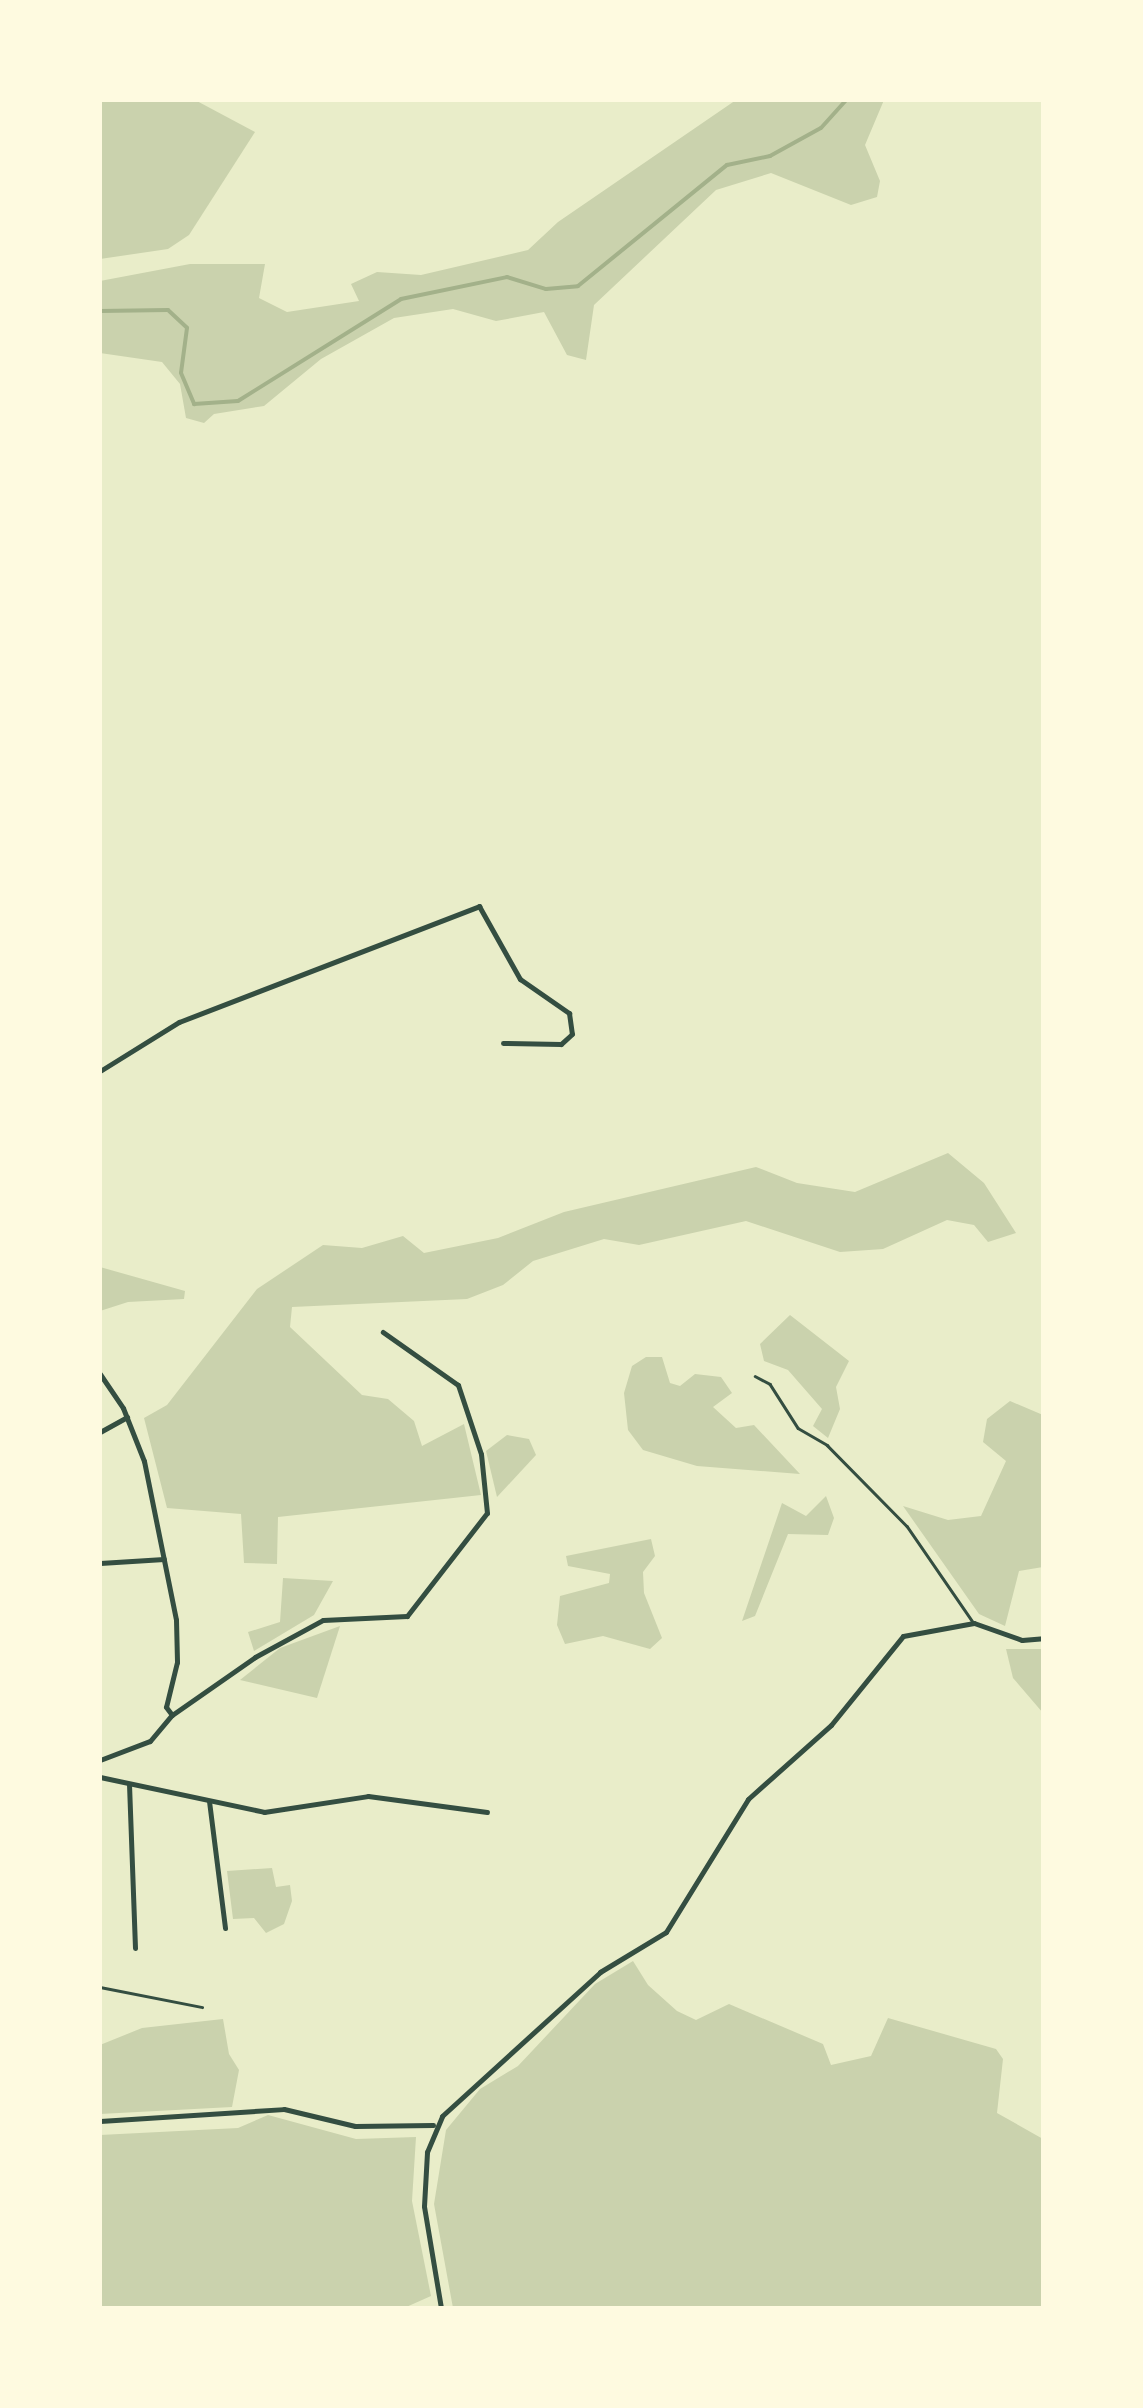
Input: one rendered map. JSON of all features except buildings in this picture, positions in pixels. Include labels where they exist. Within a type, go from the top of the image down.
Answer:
[{"type":"street","points":[[100,1071],[179,1022],[478,906],[520,979],[569,1013],[572,1034],[561,1044],[502,1044]]},
{"type":"street","points":[[100,1760],[150,1741],[172,1715],[255,1656],[324,1620],[407,1616],[487,1513],[480,1454],[458,1385],[383,1332]]},
{"type":"street","points":[[100,1374],[138,1440],[164,1559],[178,1649],[168,1690],[172,1715]]},
{"type":"street","points":[[100,1432],[127,1417]]},
{"type":"street","points":[[100,1563],[164,1559]]},
{"type":"street","points":[[441,2308],[424,2206],[434,2125],[600,1972],[666,1932],[748,1798],[831,1725],[893,1645],[920,1630],[974,1623],[1022,1640],[1043,1638]]},
{"type":"street","points":[[100,1777],[264,1812],[368,1796],[487,1812]]},
{"type":"street","points":[[129,1784],[134,1948]]},
{"type":"street","points":[[209,1801],[224,1928]]},
{"type":"street","points":[[100,2121],[284,2109],[355,2126],[434,2125]]},
{"type":"lane","points":[[755,1376],[770,1384],[798,1428],[828,1445],[908,1526],[974,1623]]},
{"type":"lane","points":[[100,1987],[202,2007]]},
{"type":"green space","points":[[100,100],[195,100],[255,132],[189,235],[168,249],[100,259]]},
{"type":"green space","points":[[736,100],[884,100],[865,145],[880,181],[877,197],[851,205],[771,173],[716,190],[594,305],[586,360],[567,355],[544,312],[496,321],[453,309],[394,318],[321,359],[264,406],[214,414],[204,423],[186,418],[180,384],[162,362],[100,353],[100,281],[190,264],[265,264],[259,298],[287,312],[359,301],[351,284],[377,272],[421,275],[528,250],[558,222]]},
{"type":"green space","points":[[948,1153],[984,1183],[1016,1233],[988,1242],[974,1225],[947,1220],[883,1249],[840,1252],[746,1221],[639,1245],[604,1239],[533,1261],[503,1285],[467,1299],[292,1307],[290,1327],[362,1395],[388,1399],[414,1421],[422,1446],[464,1424],[481,1495],[278,1517],[277,1564],[244,1563],[241,1514],[167,1508],[144,1418],[167,1405],[257,1289],[323,1245],[362,1248],[403,1236],[424,1253],[498,1238],[564,1212],[756,1167],[797,1183],[855,1192]]},
{"type":"green space","points":[[100,1267],[185,1291],[184,1299],[128,1302],[100,1311]]},
{"type":"green space","points":[[790,1315],[849,1361],[836,1387],[840,1409],[828,1438],[813,1426],[822,1409],[788,1370],[764,1361],[760,1344]]},
{"type":"green space","points":[[646,1357],[662,1357],[670,1383],[680,1386],[695,1374],[721,1377],[732,1393],[713,1407],[736,1428],[754,1425],[800,1474],[697,1466],[643,1450],[628,1430],[624,1393],[632,1366]]},
{"type":"green space","points":[[1010,1401],[1043,1415],[1043,1567],[1019,1571],[1005,1626],[979,1614],[903,1506],[948,1520],[981,1516],[1006,1461],[983,1442],[987,1419]]},
{"type":"green space","points":[[507,1435],[529,1439],[536,1455],[497,1497],[486,1451]]},
{"type":"green space","points":[[826,1496],[834,1518],[828,1535],[788,1534],[755,1616],[742,1621],[782,1503],[806,1516]]},
{"type":"green space","points":[[651,1539],[655,1556],[643,1572],[644,1593],[662,1638],[650,1649],[603,1636],[565,1644],[557,1625],[560,1596],[609,1583],[610,1574],[568,1566],[566,1556]]},
{"type":"green space","points":[[283,1578],[333,1581],[314,1615],[254,1651],[248,1632],[280,1622]]},
{"type":"green space","points":[[340,1626],[317,1698],[240,1680],[280,1648]]},
{"type":"green space","points":[[1006,1649],[1043,1649],[1043,1713],[1013,1678]]},
{"type":"green space","points":[[272,1868],[276,1887],[290,1885],[292,1901],[284,1924],[266,1933],[254,1918],[233,1919],[227,1871]]},
{"type":"green space","points":[[633,1961],[648,1985],[677,2011],[696,2020],[729,2004],[823,2044],[831,2065],[871,2056],[888,2018],[996,2049],[1003,2059],[997,2113],[1043,2139],[1043,2308],[453,2308],[434,2204],[446,2130],[480,2089],[518,2066],[595,1984]]},
{"type":"green space","points":[[223,2019],[229,2054],[239,2070],[232,2107],[100,2114],[100,2045],[142,2028]]},
{"type":"green space","points":[[268,2115],[356,2139],[416,2137],[412,2201],[431,2296],[404,2308],[100,2308],[100,2135],[238,2128]]},
{"type":"waterway","points":[[100,311],[168,310],[187,328],[181,373],[194,404],[238,401],[401,299],[507,277],[546,289],[578,286],[727,165],[770,156],[821,128],[846,100]]}]
